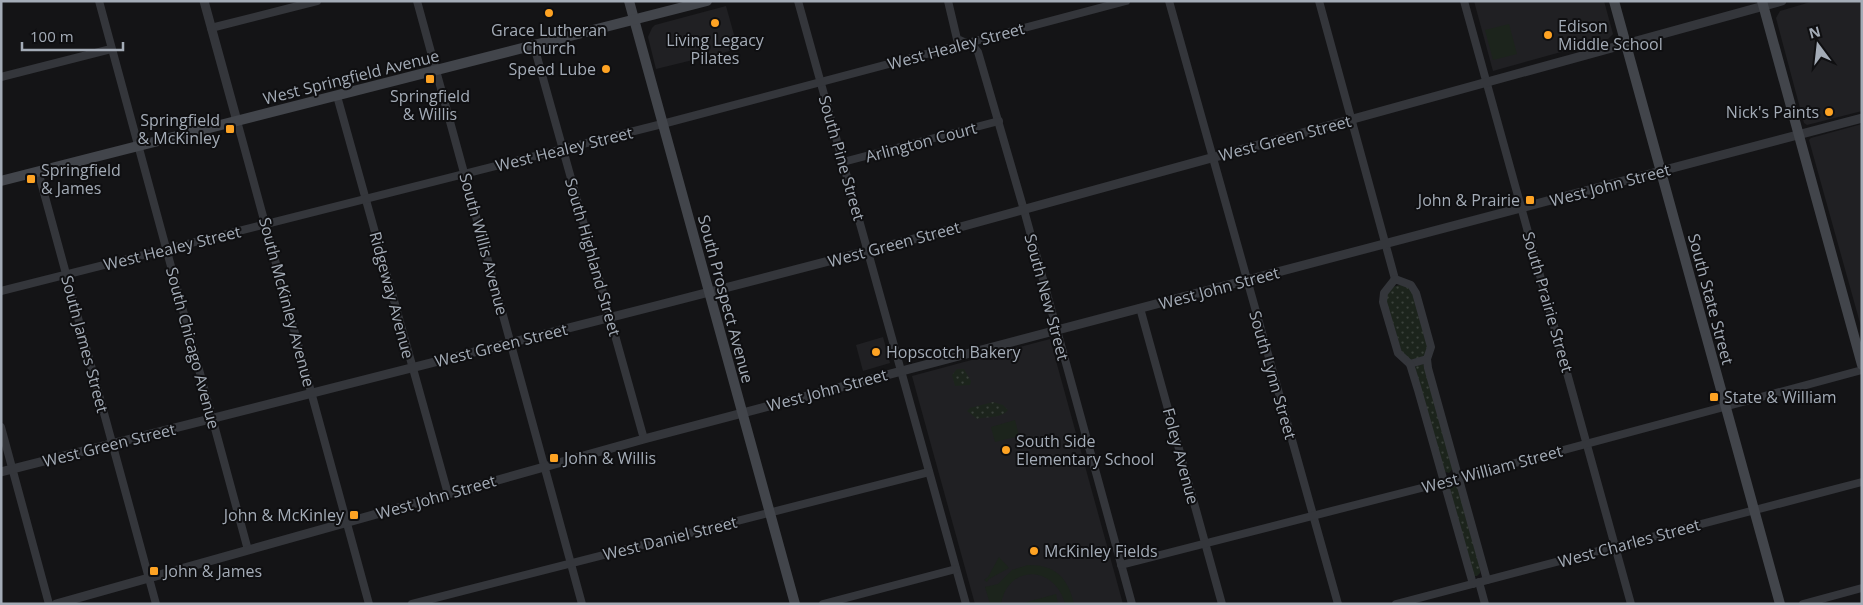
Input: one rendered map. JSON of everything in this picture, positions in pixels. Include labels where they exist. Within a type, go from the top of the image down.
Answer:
[{"type":"main road","name":"South Prospect Avenue","points":[[629,1],[795,604]]},
{"type":"main road","name":"West Springfield Avenue","points":[[1,181],[707,1]]},
{"type":"main road","name":"South State Street","points":[[1614,1],[1780,604]]},
{"type":"main road","points":[[1763,4],[1862,365]]},
{"type":"street","name":"South Chicago Avenue","points":[[99,1],[248,550]]},
{"type":"street","name":"South McKinley Avenue","points":[[204,1],[369,604]]},
{"type":"street","points":[[211,28],[317,1]]},
{"type":"street","name":"South Willis Avenue","points":[[417,1],[512,342],[582,604]]},
{"type":"street","name":"South Pine Street","points":[[798,1],[966,604]]},
{"type":"street","name":"South New Street","points":[[948,1],[957,38],[978,51],[1024,210],[1132,604]]},
{"type":"street","name":"West Healey Street","points":[[1,291],[662,124],[1126,1]]},
{"type":"street","name":"South Lynn Street","points":[[1169,1],[1338,604]]},
{"type":"street","points":[[1319,1],[1395,279]]},
{"type":"street","name":"South Prairie Street","points":[[1464,1],[1631,604]]},
{"type":"street","name":"West Green Street","points":[[1,472],[1024,210],[1626,45],[1763,4],[1782,1]]},
{"type":"street","name":"South Highland Street","points":[[534,46],[644,439]]},
{"type":"street","points":[[1,77],[111,48]]},
{"type":"street","name":"Ridgeway Avenue","points":[[337,96],[448,494]]},
{"type":"street","name":"West John Street","points":[[56,604],[742,412],[1862,118]]},
{"type":"street","name":"Arlington Court","points":[[843,162],[999,121]]},
{"type":"street","name":"South James Street","points":[[38,171],[156,604]]},
{"type":"street","points":[[1395,279],[1411,285],[1416,293],[1431,347],[1427,359],[1458,478],[1485,604]]},
{"type":"street","points":[[1395,279],[1384,293],[1384,302],[1398,354],[1410,364],[1444,482],[1479,582]]},
{"type":"street","name":"Foley Avenue","points":[[1140,308],[1222,604]]},
{"type":"street","points":[[1410,364],[1427,359]]},
{"type":"street","name":"West William Street","points":[[1122,564],[1444,482],[1862,370]]},
{"type":"street","points":[[1,427],[50,604]]},
{"type":"street","name":"West Daniel Street","points":[[415,603],[928,472]]},
{"type":"street","name":"West Charles Street","points":[[1396,604],[1862,482]]},
{"type":"street","points":[[822,604],[956,569]]},
{"type":"street","points":[[1803,604],[1862,588]]},
{"type":"shaded area","name":"Edison Middle School","points":[[1474,1],[1604,1],[1613,34],[1608,39],[1493,71]]},
{"type":"shaded area","points":[[1814,1],[1862,1],[1862,111],[1807,125],[1804,123],[1776,18],[1780,11]]},
{"type":"shaded area","points":[[726,6],[738,49],[656,69],[648,37],[655,25]]},
{"type":"shaded area","points":[[1509,24],[1517,54],[1493,60],[1485,30]]},
{"type":"shaded area","points":[[1862,124],[1862,330],[1809,140]]},
{"type":"shaded area","points":[[1403,284],[1413,291],[1428,347],[1424,357],[1411,361],[1403,356],[1385,298],[1389,288]]},
{"type":"shaded area","points":[[883,337],[890,363],[863,371],[856,345]]},
{"type":"shaded area","name":"South Side Elementary School","points":[[1050,339],[1123,604],[975,604],[912,376]]},
{"type":"shaded area","points":[[1423,364],[1453,468],[1449,473],[1443,471],[1415,369],[1416,366]]},
{"type":"shaded area","points":[[957,369],[964,369],[971,381],[970,385],[955,386],[952,375]]},
{"type":"shaded area","points":[[993,402],[1003,405],[1008,410],[1002,415],[977,419],[967,411],[970,408]]},
{"type":"shaded area","points":[[1015,420],[1019,436],[995,442],[991,427]]},
{"type":"shaded area","points":[[1455,485],[1458,487],[1480,568],[1480,573],[1477,576],[1474,576],[1449,490],[1450,486]]},
{"type":"shaded area","points":[[999,557],[1009,568],[987,582],[984,580],[988,577]]},
{"type":"shaded area","points":[[1028,565],[1046,567],[1059,575],[1068,587],[1074,604],[1065,604],[1060,591],[1052,582],[1042,576],[1032,574],[1022,576],[1013,582],[1005,591],[1001,604],[990,604],[985,587],[998,584],[1012,570]]},
{"type":"shaded area","points":[[1056,594],[1058,604],[1020,604]]},
{"type":"place","name":"Grace Lutheran Church","points":[[549,13]]},
{"type":"place","name":"Living Legacy Pilates","points":[[715,23]]},
{"type":"place","name":"Edison Middle School","points":[[1548,35]]},
{"type":"place","name":"Speed Lube","points":[[606,69]]},
{"type":"place","name":"Springfield & Willis","points":[[430,79]]},
{"type":"place","name":"Nick's Paints","points":[[1829,112]]},
{"type":"place","name":"Springfield & McKinley","points":[[230,129]]},
{"type":"place","name":"Springfield & James","points":[[31,179]]},
{"type":"place","name":"John & Prairie","points":[[1530,200]]},
{"type":"place","name":"Hopscotch Bakery","points":[[876,352]]},
{"type":"place","name":"State & William","points":[[1714,397]]},
{"type":"place","name":"South Side Elementary School","points":[[1006,450]]},
{"type":"place","name":"John & Willis","points":[[554,458]]},
{"type":"place","name":"John & McKinley","points":[[354,515]]},
{"type":"place","name":"McKinley Fields","points":[[1034,551]]},
{"type":"place","name":"John & James","points":[[154,571]]}]
